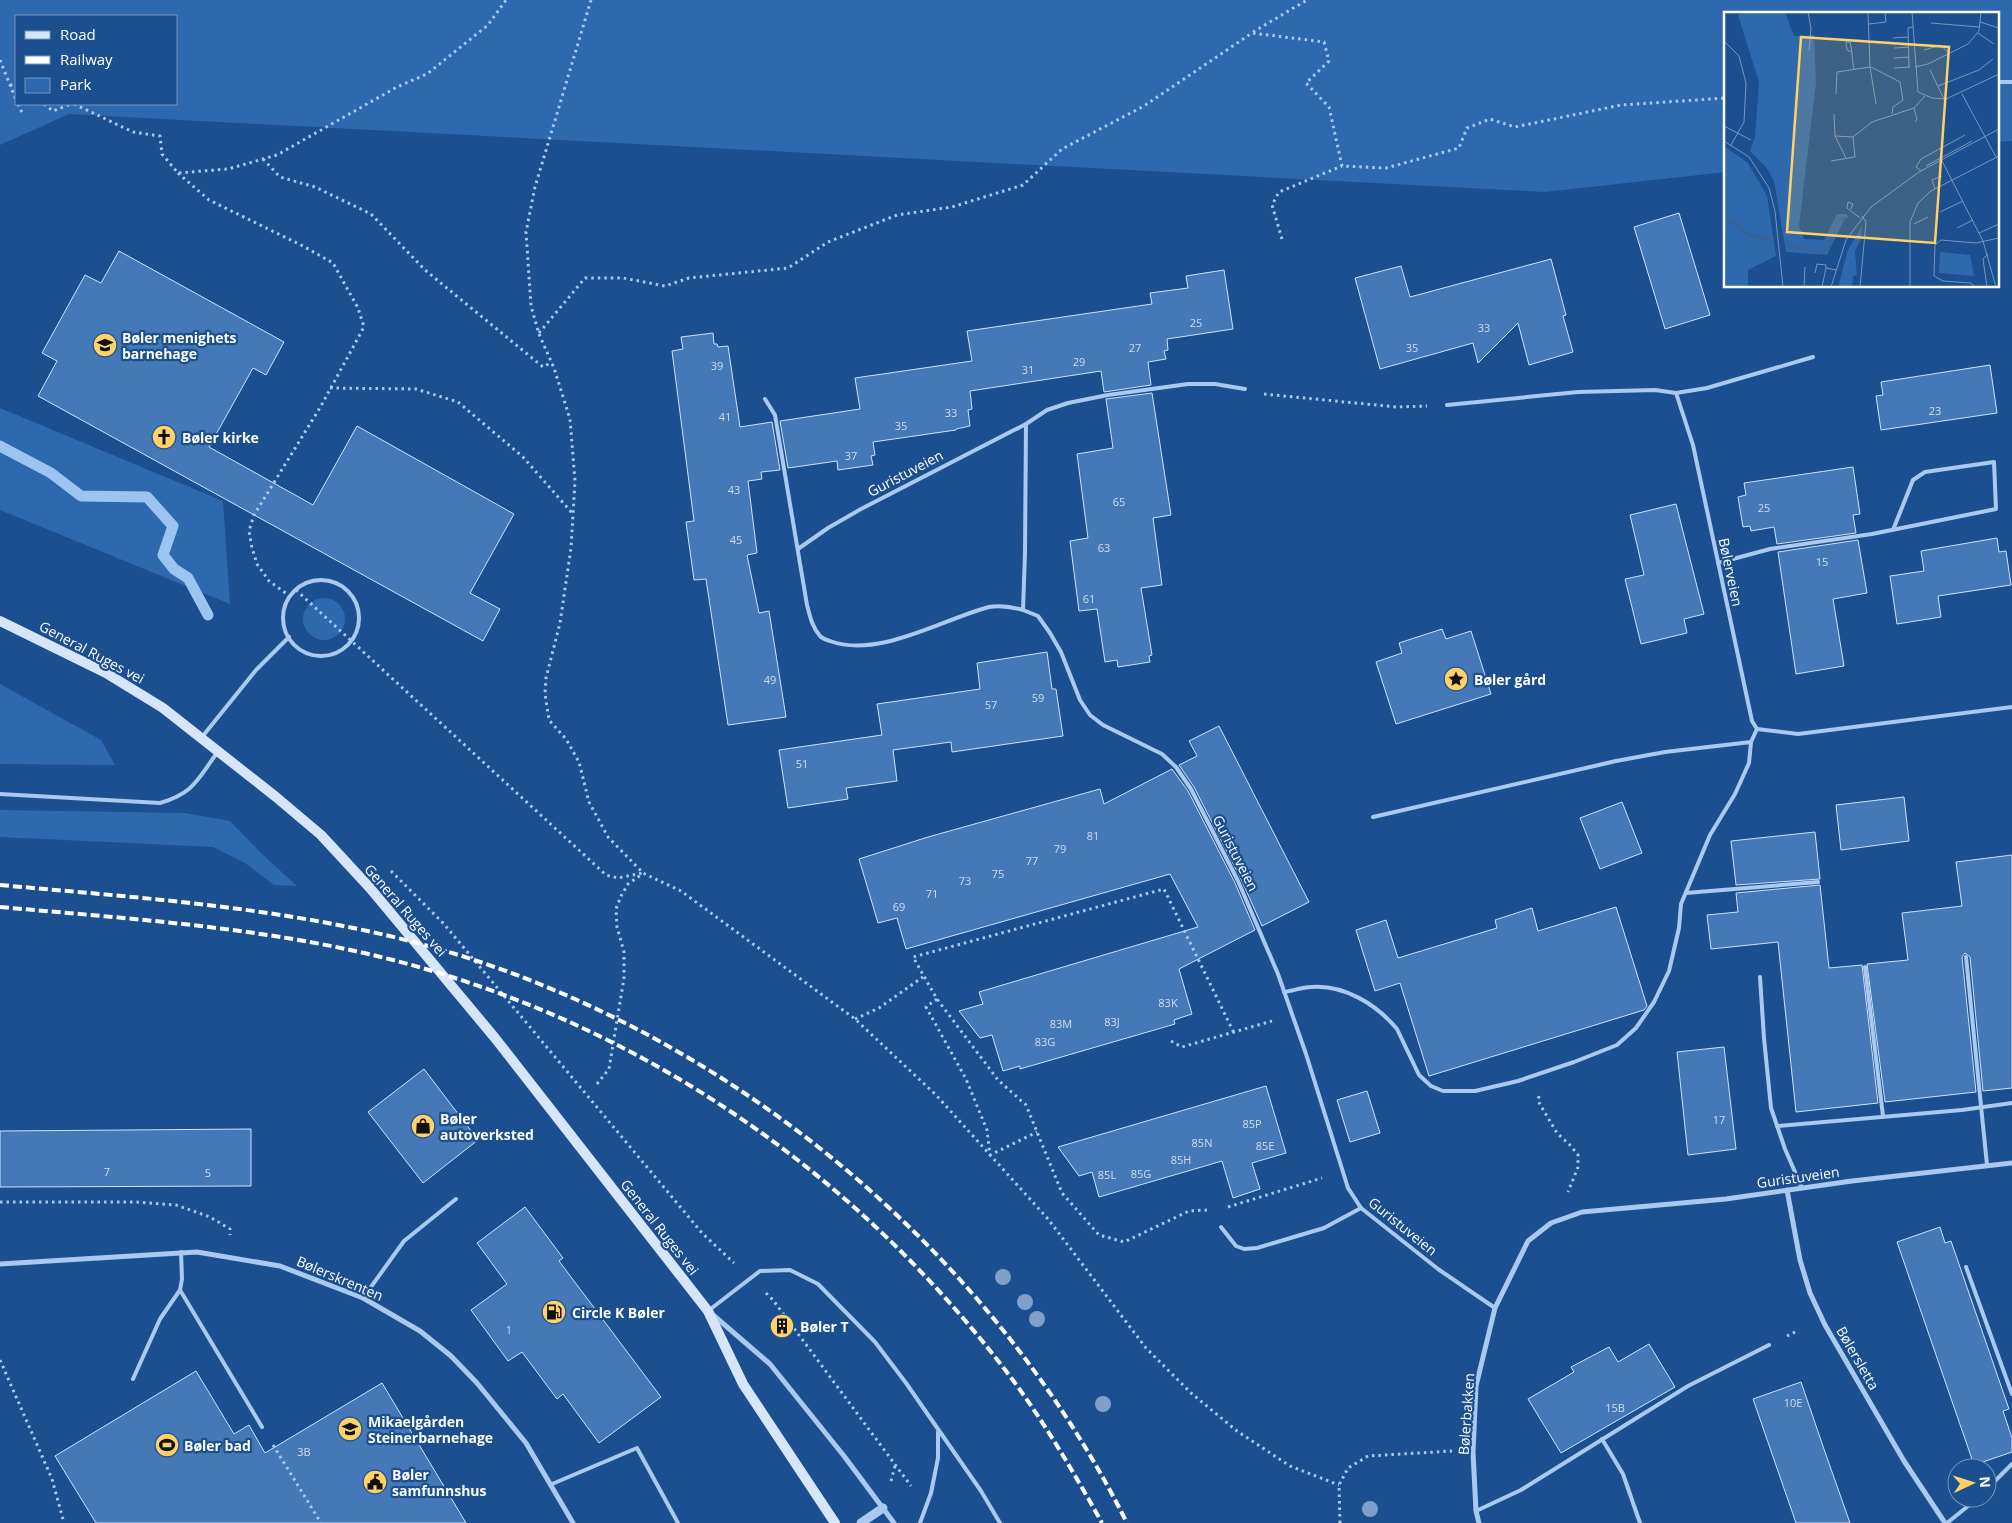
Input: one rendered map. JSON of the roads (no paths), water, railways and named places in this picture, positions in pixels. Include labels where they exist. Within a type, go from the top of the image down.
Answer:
[{"type":"main road","name":"General Ruges vei","points":[[0,621],[106,673],[163,708],[321,835],[370,888],[495,1038],[708,1311],[743,1384],[835,1523]]},
{"type":"street","name":"Guristuveien","points":[[1495,1308],[1528,1241],[1551,1223],[1582,1212],[1726,1199],[2012,1163]]},
{"type":"street","name":"Bølersletta","points":[[1787,1190],[1802,1268],[1810,1293],[1825,1325],[1904,1461],[1946,1523]]},
{"type":"street","name":"Bølerskrenten","points":[[0,1264],[197,1252],[280,1266],[363,1298],[420,1330],[451,1356],[500,1409],[526,1443],[552,1484],[573,1523]]},
{"type":"street","name":"Bølerbakken","points":[[1479,1523],[1476,1511],[1473,1452],[1476,1386],[1495,1308]]},
{"type":"street","name":"General Ruges vei","points":[[708,1311],[770,1364],[844,1456],[894,1523]]},
{"type":"street","points":[[861,1523],[883,1508]]},
{"type":"lane","points":[[1448,405],[1578,392],[1655,390],[1676,393],[1707,388],[1813,357]]},
{"type":"lane","name":"Guristuveien","points":[[798,549],[861,509],[1026,424],[1047,410],[1108,394],[1188,384],[1215,384],[1245,389]]},
{"type":"lane","name":"Bølerveien","points":[[1676,393],[1693,445],[1752,721],[1757,729]]},
{"type":"lane","name":"Guristuveien","points":[[765,399],[775,415],[807,604],[812,624],[821,637],[839,644],[863,645],[899,639],[990,607],[1011,606],[1038,616],[1050,632],[1080,700],[1090,715],[1103,725],[1162,754],[1176,767],[1191,789],[1238,880],[1284,992],[1342,1172],[1348,1188],[1360,1208],[1424,1258],[1495,1308]]},
{"type":"lane","points":[[1023,610],[1026,424]]},
{"type":"lane","points":[[1718,563],[1770,549],[1893,530],[1996,509],[1994,462],[1925,472],[1913,480],[1893,530]]},
{"type":"lane","points":[[319,581],[333,582],[345,589],[354,600],[359,613],[357,631],[351,641],[338,652],[320,656],[302,650],[289,637],[285,628],[284,614],[291,596],[305,584],[319,581]]},
{"type":"lane","points":[[201,738],[256,670],[289,637]]},
{"type":"lane","points":[[1284,992],[1318,987],[1338,990],[1355,996],[1374,1008],[1392,1023],[1419,1075],[1431,1086],[1442,1091],[1475,1091],[1518,1081],[1616,1045],[1636,1028],[1654,1002],[1669,971],[1679,928],[1681,904],[1710,835],[1735,794],[1749,763],[1751,742],[1757,729],[1798,734],[2012,707]]},
{"type":"lane","points":[[1373,817],[1616,761],[1665,752],[1751,742]]},
{"type":"lane","points":[[0,794],[160,804],[178,798],[192,787],[218,751]]},
{"type":"lane","points":[[1686,893],[1818,882]]},
{"type":"lane","points":[[1966,957],[1987,1166]]},
{"type":"lane","points":[[1865,967],[1883,1116]]},
{"type":"lane","points":[[1760,977],[1771,1108],[1802,1188]]},
{"type":"lane","points":[[1777,1126],[2012,1104]]},
{"type":"lane","points":[[363,1298],[404,1241],[456,1199]]},
{"type":"lane","points":[[1221,1227],[1236,1246],[1257,1248],[1324,1228],[1360,1208]]},
{"type":"lane","points":[[181,1252],[180,1290],[262,1427]]},
{"type":"lane","points":[[1966,1267],[2012,1394]]},
{"type":"lane","points":[[708,1311],[760,1271],[790,1270],[818,1284],[875,1342],[981,1491],[1000,1523]]},
{"type":"lane","points":[[133,1379],[160,1319],[180,1290]]},
{"type":"lane","points":[[1476,1511],[1521,1490],[1688,1386],[1769,1345]]},
{"type":"lane","points":[[920,1523],[931,1493],[938,1458],[938,1432]]},
{"type":"lane","points":[[1602,1439],[1623,1474],[1640,1523]]},
{"type":"lane","points":[[552,1484],[638,1448],[678,1523]]},
{"type":"lane","points":[[1997,1479],[2012,1464]]},
{"type":"lane","name":"Bølersletta","points":[[1946,1523],[1965,1508]]},
{"type":"waterway","points":[[0,446],[51,473],[81,496],[147,497],[173,526],[163,555],[174,569],[188,578],[208,615]]},
{"type":"railway","points":[[0,885],[264,912],[369,931],[421,944],[532,981],[638,1030],[739,1090],[834,1160],[922,1239],[1001,1327],[1069,1422],[1127,1523]]},
{"type":"railway","points":[[0,907],[228,929],[364,953],[459,979],[551,1014],[638,1056],[721,1105],[800,1162],[874,1225],[943,1295],[1006,1371],[1057,1445],[1102,1523]]},
{"type":"place","name":"Bøler menighets barnehage","points":[[105,345]]},
{"type":"place","name":"Bøler kirke","points":[[164,437]]},
{"type":"place","name":"Bøler gård","points":[[1456,679]]},
{"type":"place","name":"Bøler autoverksted","points":[[423,1126]]},
{"type":"place","name":"Circle K Bøler","points":[[554,1312]]},
{"type":"place","name":"Bøler T","points":[[782,1326]]},
{"type":"place","name":"Mikaelgården Steinerbarnehage","points":[[350,1429]]},
{"type":"place","name":"Bøler bad","points":[[167,1445]]},
{"type":"place","name":"Bøler samfunnshus","points":[[375,1482]]}]
